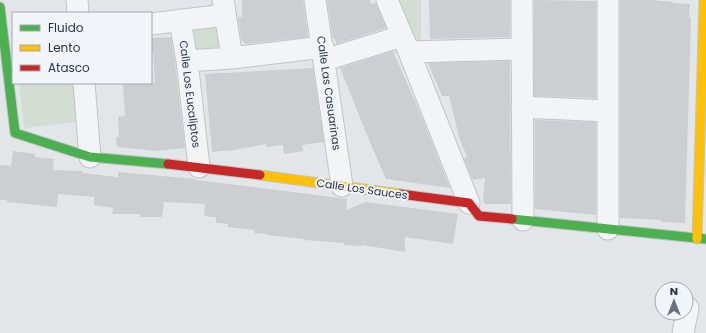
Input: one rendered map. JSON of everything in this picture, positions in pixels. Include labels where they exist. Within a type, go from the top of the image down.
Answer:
[{"type":"street","points":[[77,0],[78,12]]},
{"type":"street","name":"Calle Las Casuarinas","points":[[316,0],[342,186]]},
{"type":"street","points":[[387,0],[469,203],[479,216],[702,239],[704,0]]},
{"type":"street","points":[[522,0],[523,220]]},
{"type":"street","points":[[608,0],[608,229]]},
{"type":"street","points":[[0,7],[9,44],[9,122]]},
{"type":"street","points":[[152,24],[180,20],[224,8],[232,58]]},
{"type":"street","name":"Calle Los Eucaliptos","points":[[180,20],[187,61],[199,167]]},
{"type":"street","points":[[187,61],[324,54],[405,44],[522,49]]},
{"type":"street","points":[[84,84],[90,156]]},
{"type":"street","points":[[522,107],[608,111]]},
{"type":"street","name":"Calle Los Sauces","points":[[9,122],[90,156],[199,167],[469,203]]},
{"type":"street","points":[[683,333],[685,321]]},
{"type":"shaded area","points":[[399,0],[421,0],[421,44],[413,34]]},
{"type":"shaded area","points":[[211,20],[224,31],[224,45],[213,56],[199,56],[188,45],[187,31]]},
{"type":"shaded area","points":[[19,84],[73,84],[77,122],[24,128]]},
{"type":"building","points":[[242,0],[303,0],[308,37],[245,44],[241,39],[238,17],[242,17]]},
{"type":"building","points":[[327,0],[370,0],[371,4],[376,3],[386,28],[336,44],[335,39],[333,39]]},
{"type":"building","points":[[429,0],[510,0],[510,37],[430,39]]},
{"type":"building","points":[[534,0],[596,1],[596,98],[534,96]]},
{"type":"building","points":[[621,0],[653,0],[690,4],[689,17],[691,18],[685,223],[620,218]]},
{"type":"building","points":[[171,37],[185,148],[156,151],[117,147],[116,137],[119,137],[118,117],[125,116],[123,84],[155,83],[152,38]]},
{"type":"building","points":[[393,51],[421,115],[450,188],[386,179],[369,140],[340,68]]},
{"type":"building","points":[[510,61],[511,204],[485,204],[483,201],[485,178],[473,180],[464,159],[467,157],[459,137],[449,96],[442,96],[428,63]]},
{"type":"building","points":[[313,68],[324,142],[302,145],[303,151],[284,154],[283,145],[266,147],[266,144],[234,150],[212,152],[205,74]]},
{"type":"building","points":[[535,120],[596,122],[596,215],[535,209]]},
{"type":"building","points":[[13,151],[35,154],[35,157],[54,159],[53,170],[83,171],[83,173],[116,177],[118,177],[118,172],[195,179],[347,199],[346,210],[366,202],[458,214],[453,244],[405,237],[405,252],[362,245],[344,245],[344,243],[305,240],[254,233],[255,230],[228,227],[228,224],[216,223],[216,217],[204,216],[205,204],[164,202],[162,217],[140,217],[140,214],[112,214],[113,208],[94,205],[94,197],[58,194],[57,207],[7,202],[7,200],[0,200],[0,165],[11,166]]},
{"type":"traffic: fast","points":[[0,7],[15,133],[90,157],[168,164]]},
{"type":"traffic: fast","points":[[512,219],[706,239]]},
{"type":"traffic: slow","points":[[697,239],[704,0]]},
{"type":"traffic: slow","points":[[260,175],[400,194]]},
{"type":"traffic: jam","points":[[168,164],[260,175]]},
{"type":"traffic: jam","points":[[400,194],[469,203],[479,216],[512,219]]}]
